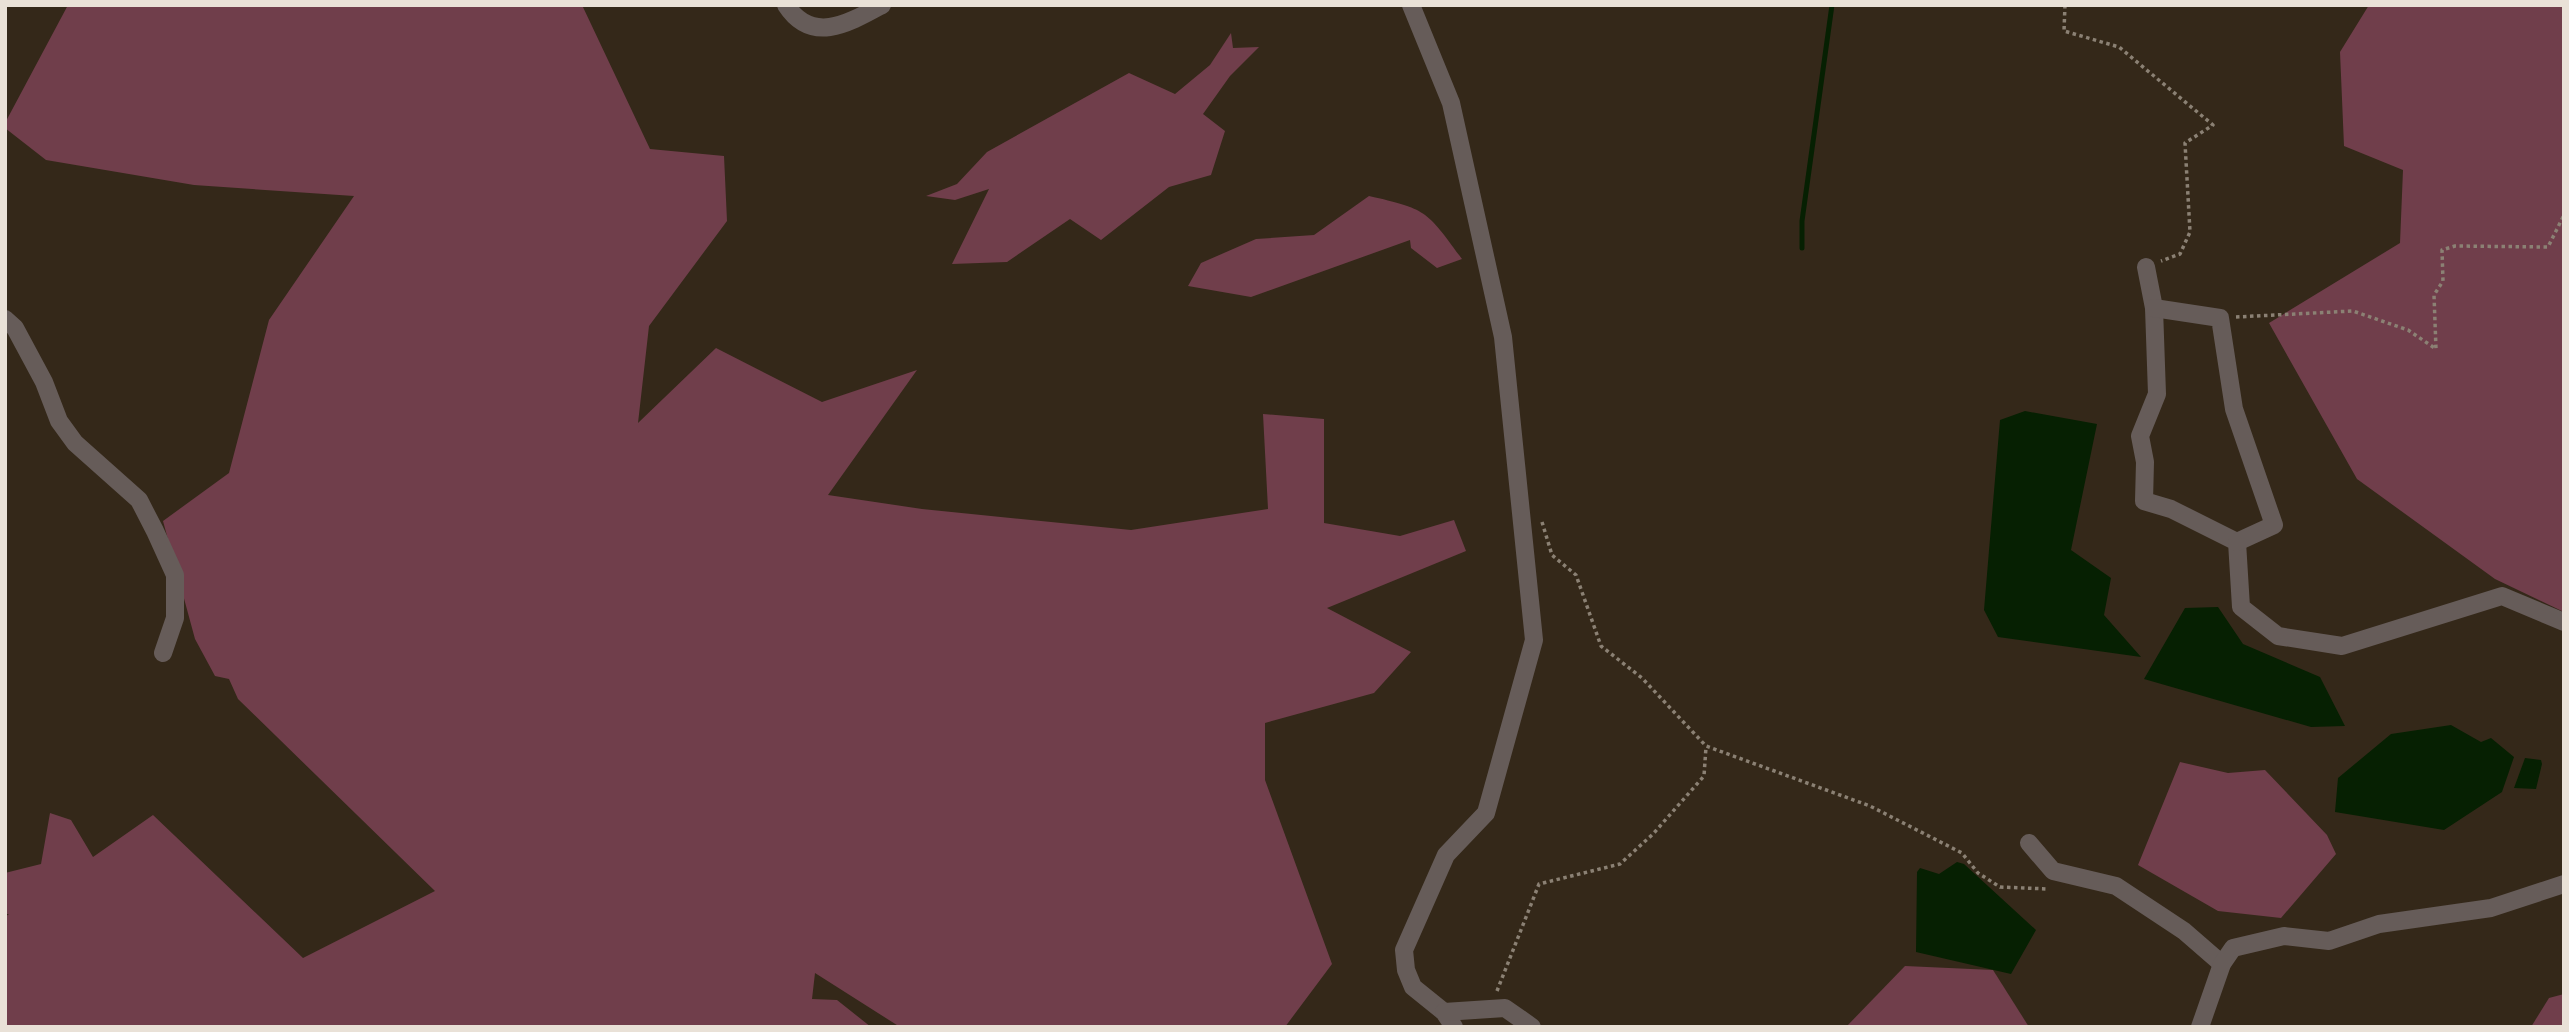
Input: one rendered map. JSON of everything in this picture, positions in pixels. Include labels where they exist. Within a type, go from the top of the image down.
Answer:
[{"type":"street","points":[[786,5],[795,19],[809,28],[832,28],[882,5]]},
{"type":"street","points":[[1411,5],[1451,103],[1503,337],[1534,640],[1486,813],[1446,855],[1404,950],[1406,970],[1413,987],[1449,1019],[1505,1008],[1532,1027]]},
{"type":"street","points":[[2147,267],[2154,308],[2157,394],[2140,436],[2145,462],[2144,501],[2171,509],[2237,542]]},
{"type":"street","points":[[2154,308],[2220,318],[2234,408],[2274,525],[2237,542]]},
{"type":"street","points":[[5,318],[15,328],[38,371],[59,421],[75,443],[139,500],[155,531],[175,575],[175,618],[163,653]]},
{"type":"street","points":[[2237,542],[2241,607],[2278,636],[2342,646],[2502,596],[2564,621]]},
{"type":"street","points":[[2029,843],[2053,871],[2116,886],[2184,931],[2222,964]]},
{"type":"street","points":[[2200,1027],[2222,964],[2233,948],[2284,936],[2329,941],[2379,924],[2491,908],[2564,884]]},
{"type":"path","points":[[2065,5],[2064,31],[2119,47],[2213,125],[2185,143],[2190,232],[2180,254],[2147,267]]},
{"type":"path","points":[[2220,318],[2353,311],[2408,330],[2436,349],[2434,295],[2443,281],[2442,250],[2455,246],[2549,247],[2564,215]]},
{"type":"path","points":[[1520,502],[1540,517],[1552,555],[1576,575],[1601,646],[1642,678],[1706,746],[1870,806],[1962,853],[1978,873],[2000,887],[2053,889]]},
{"type":"path","points":[[1490,1009],[1539,884],[1620,864],[1654,834],[1704,776],[1706,746]]},
{"type":"shaded area","points":[[68,5],[582,5],[650,149],[724,156],[727,221],[649,326],[638,423],[716,348],[822,402],[917,370],[828,495],[922,509],[1131,530],[1268,509],[1263,414],[1324,419],[1324,523],[1400,536],[1454,520],[1466,551],[1327,608],[1411,652],[1374,693],[1265,723],[1265,780],[1332,964],[1285,1027],[900,1027],[815,973],[812,999],[837,1000],[871,1027],[5,1027],[5,917],[9,914],[5,914],[5,873],[41,864],[50,813],[71,820],[93,857],[153,815],[303,958],[435,891],[238,699],[229,679],[215,676],[195,639],[163,521],[229,473],[269,320],[354,196],[194,185],[46,160],[5,128],[5,123]]},
{"type":"shaded area","points":[[2369,5],[2564,5],[2564,612],[2495,579],[2357,479],[2269,323],[2400,243],[2403,170],[2344,146],[2340,52]]},
{"type":"shaded area","points":[[1231,33],[1233,48],[1259,47],[1230,76],[1203,114],[1225,131],[1211,175],[1169,187],[1101,240],[1070,219],[1007,262],[952,264],[989,189],[955,200],[926,196],[957,184],[987,152],[1129,73],[1175,94],[1210,65]]},
{"type":"shaded area","points":[[1369,196],[1424,214],[1462,259],[1437,268],[1411,248],[1410,240],[1251,297],[1188,286],[1201,263],[1256,239],[1314,235]]},
{"type":"shaded area","points":[[2025,411],[2097,424],[2071,550],[2111,578],[2104,615],[2141,657],[1998,637],[1984,610],[2000,420]]},
{"type":"shaded area","points":[[2218,607],[2243,644],[2320,677],[2345,726],[2311,727],[2144,679],[2185,608]]},
{"type":"shaded area","points":[[2451,725],[2481,742],[2491,738],[2514,757],[2502,792],[2444,830],[2335,812],[2338,778],[2391,734]]},
{"type":"shaded area","points":[[2525,758],[2541,760],[2536,789],[2514,788]]},
{"type":"shaded area","points":[[2180,762],[2228,773],[2265,770],[2327,835],[2336,854],[2281,918],[2218,911],[2138,865]]},
{"type":"shaded area","points":[[1957,862],[1964,864],[2036,930],[2011,974],[1916,952],[1917,872],[1920,868],[1939,874]]},
{"type":"shaded area","points":[[1905,966],[1993,970],[2029,1027],[1846,1027]]},
{"type":"shaded area","points":[[2564,994],[2564,1027],[2531,1027],[2549,998]]},
{"type":"waterway","points":[[1802,248],[1802,221],[1832,5]]}]
